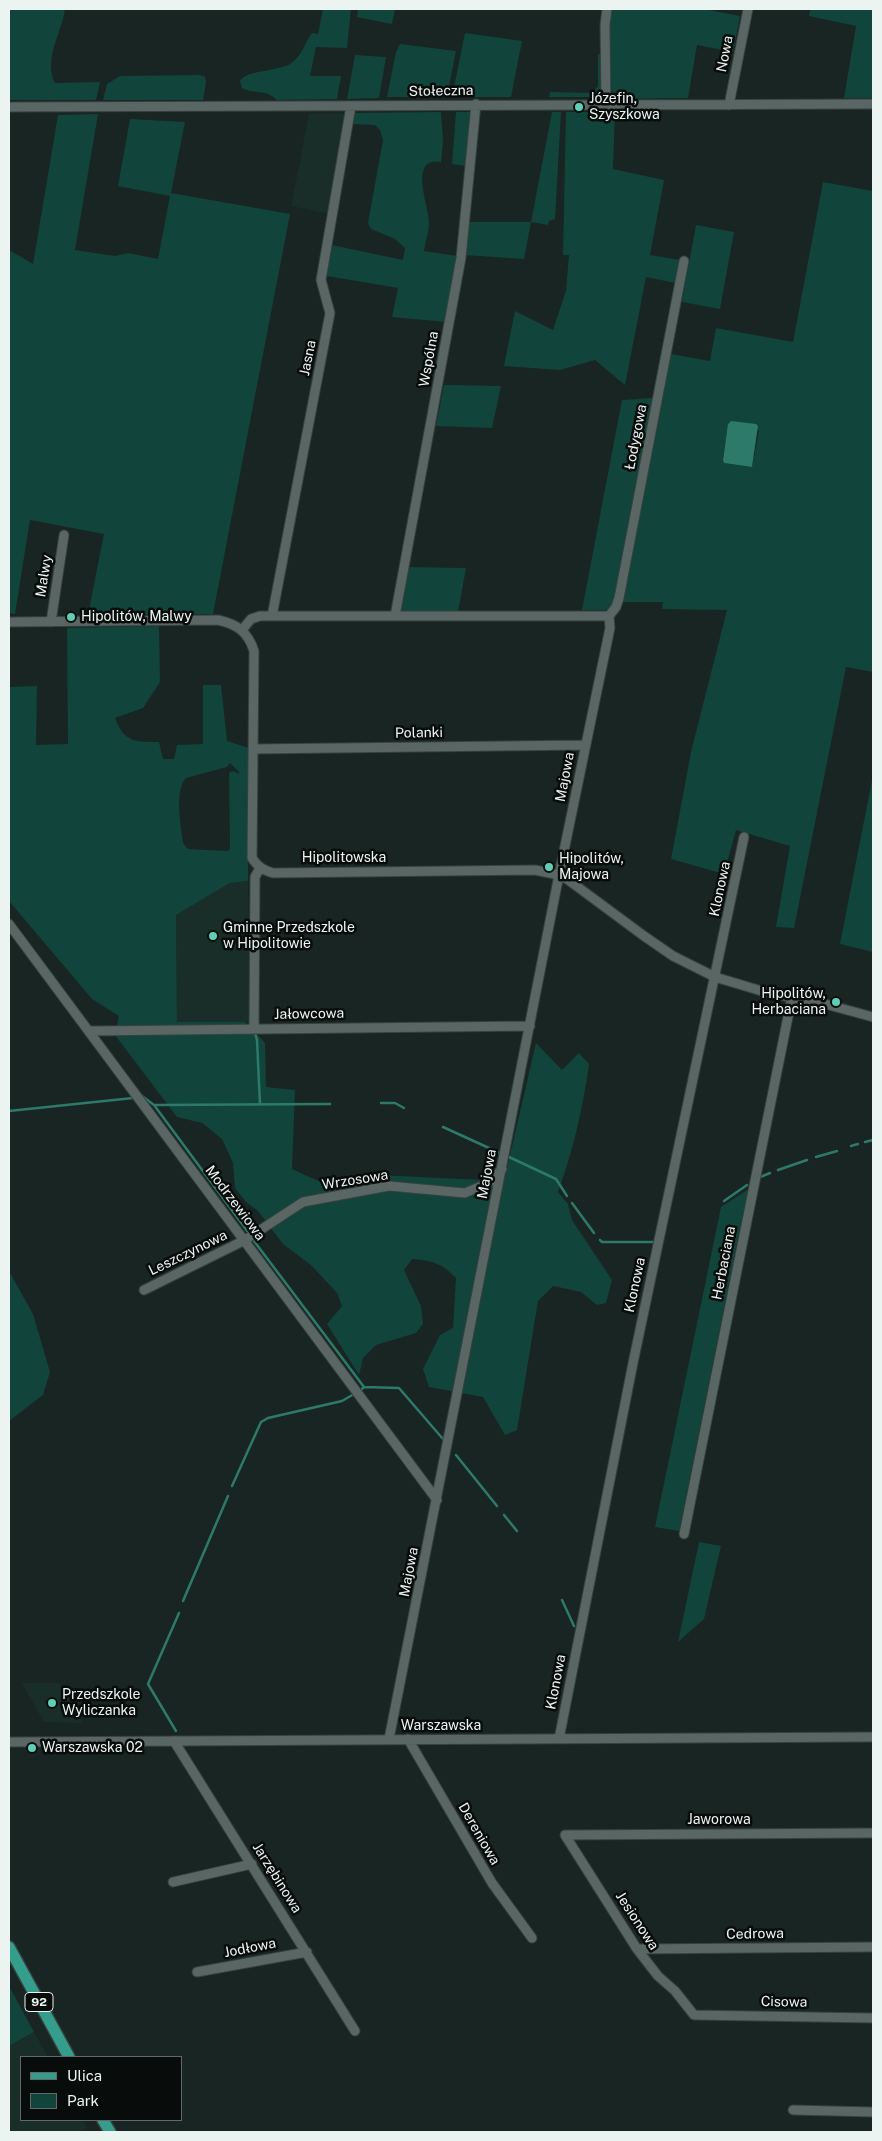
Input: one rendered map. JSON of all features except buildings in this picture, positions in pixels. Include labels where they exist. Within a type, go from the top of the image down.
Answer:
[{"type":"main road","name":"92","points":[[9,1947],[68,2056]]},
{"type":"main road","points":[[104,2121],[110,2132]]},
{"type":"street","points":[[606,104],[605,25],[607,9]]},
{"type":"street","name":"Nowa","points":[[729,105],[748,9]]},
{"type":"street","name":"Wspólna","points":[[395,616],[461,258],[476,104]]},
{"type":"street","name":"Stołeczna","points":[[9,107],[873,104]]},
{"type":"street","name":"Jasna","points":[[272,616],[330,314],[321,280],[351,106]]},
{"type":"street","name":"Łodygowa","points":[[609,616],[616,607],[619,598],[684,261]]},
{"type":"street","name":"Malwy","points":[[51,622],[64,535]]},
{"type":"street","points":[[242,630],[256,616],[609,616]]},
{"type":"street","name":"Majowa","points":[[389,1739],[610,628],[609,616]]},
{"type":"street","points":[[9,622],[218,620],[229,622],[242,630],[250,638],[254,651],[252,858],[260,868],[255,877],[254,1028]]},
{"type":"street","name":"Polanki","points":[[253,749],[586,745]]},
{"type":"street","name":"Klonowa","points":[[559,1739],[633,1363],[744,837]]},
{"type":"street","name":"Hipolitowska","points":[[260,868],[273,873],[535,870],[560,875],[673,956],[715,977],[873,1017]]},
{"type":"street","name":"Modrzewiowa","points":[[9,924],[437,1500]]},
{"type":"street","name":"Herbaciana","points":[[684,1534],[792,997]]},
{"type":"street","name":"Jałowcowa","points":[[89,1031],[530,1026]]},
{"type":"street","name":"Wrzosowa","points":[[245,1240],[304,1202],[389,1186],[465,1193],[490,1182],[503,1168]]},
{"type":"street","name":"Leszczynowa","points":[[144,1290],[245,1240]]},
{"type":"street","name":"Warszawska","points":[[9,1742],[873,1737]]},
{"type":"street","name":"Dereniowa","points":[[408,1740],[492,1883],[532,1938]]},
{"type":"street","name":"Jarzębinowa","points":[[174,1741],[355,2030]]},
{"type":"street","name":"Jaworowa","points":[[565,1835],[873,1833]]},
{"type":"street","name":"Jesionowa","points":[[565,1835],[638,1949],[658,1976],[675,1991],[694,2015]]},
{"type":"street","points":[[173,1882],[252,1864]]},
{"type":"street","name":"Cedrowa","points":[[638,1949],[873,1947]]},
{"type":"street","name":"Jodłowa","points":[[197,1972],[307,1952]]},
{"type":"street","name":"Cisowa","points":[[694,2015],[873,2018]]},
{"type":"street","points":[[793,2110],[873,2112]]},
{"type":"shaded area","points":[[309,114],[345,114],[329,214],[291,206]]},
{"type":"shaded area","points":[[731,421],[756,424],[758,426],[752,467],[724,463],[728,424]]},
{"type":"shaded area","name":"Gminne Przedszkole w Hipolitowie","points":[[248,881],[250,1022],[177,1022],[176,915],[230,883]]},
{"type":"shaded area","name":"Przedszkole Wyliczanka","points":[[22,1683],[59,1683],[83,1723],[44,1722]]},
{"type":"shaded area","points":[[34,2032],[47,2056],[20,2056],[20,2121],[83,2121],[87,2128],[79,2132],[9,2132],[9,2046]]},
{"type":"green space","points":[[9,9],[65,9],[52,56],[52,74],[55,83],[100,82],[96,100],[9,100]]},
{"type":"green space","points":[[323,9],[351,9],[347,48],[316,47],[310,76],[341,76],[337,99],[277,100],[268,94],[242,88],[240,81],[243,77],[284,67],[294,61],[312,33],[318,34]]},
{"type":"green space","points":[[358,9],[395,9],[392,24],[357,17]]},
{"type":"green space","points":[[611,9],[704,9],[740,16],[733,52],[697,45],[688,98],[612,99],[608,28]]},
{"type":"green space","points":[[810,9],[873,9],[873,98],[844,98],[856,26],[809,16]]},
{"type":"green space","points":[[465,33],[522,41],[511,97],[452,97]]},
{"type":"green space","points":[[400,44],[456,51],[447,97],[387,97],[396,52]]},
{"type":"green space","points":[[598,54],[602,54],[602,97],[549,97],[550,92],[592,93],[598,86]]},
{"type":"green space","points":[[355,55],[386,57],[379,98],[347,99]]},
{"type":"green space","points":[[200,75],[205,77],[206,82],[203,100],[103,100],[107,84],[120,76]]},
{"type":"green space","points":[[441,112],[443,141],[441,162],[431,162],[425,167],[423,175],[424,196],[429,223],[424,251],[457,256],[446,322],[392,317],[398,288],[327,276],[332,245],[403,260],[405,248],[395,239],[371,229],[368,223],[383,140],[380,130],[375,125],[351,124],[353,113]]},
{"type":"green space","points":[[456,112],[473,112],[467,166],[452,164]]},
{"type":"green space","points":[[552,112],[561,112],[555,219],[549,221],[548,225],[531,222]]},
{"type":"green space","points":[[566,112],[615,112],[613,169],[664,180],[650,255],[680,260],[676,283],[646,277],[625,385],[595,360],[560,370],[504,366],[515,311],[553,330],[566,291],[569,255],[563,255]]},
{"type":"green space","points":[[98,114],[75,250],[115,256],[128,253],[158,259],[170,196],[118,186],[130,119],[185,122],[171,193],[290,214],[213,614],[88,615],[104,534],[30,520],[15,614],[9,613],[9,250],[33,264],[58,115]]},
{"type":"green space","points":[[823,182],[873,191],[873,672],[846,667],[794,928],[776,927],[790,846],[736,830],[724,874],[671,859],[691,752],[727,610],[662,609],[663,602],[623,602],[671,354],[710,361],[716,328],[793,342]],"holes":[[[729,422],[759,430],[752,467],[724,463],[723,457]]]},
{"type":"green space","points":[[468,222],[531,222],[524,259],[464,255]]},
{"type":"green space","points":[[696,225],[734,232],[720,309],[682,302]]},
{"type":"green space","points":[[444,385],[501,386],[492,428],[436,426]]},
{"type":"green space","points":[[653,398],[611,608],[605,610],[582,610],[622,400]]},
{"type":"green space","points":[[409,567],[466,568],[458,612],[401,612]]},
{"type":"green space","points":[[159,626],[160,682],[143,708],[115,718],[122,732],[131,739],[143,742],[159,742],[163,759],[174,759],[177,745],[203,744],[203,685],[221,685],[227,741],[249,748],[248,881],[230,883],[176,915],[177,1022],[245,1022],[265,1043],[266,1087],[295,1090],[292,1169],[334,1188],[377,1175],[504,1181],[536,1043],[562,1070],[579,1053],[589,1064],[577,1129],[558,1192],[568,1204],[572,1220],[612,1280],[606,1303],[597,1305],[581,1292],[553,1286],[538,1301],[517,1430],[505,1435],[483,1397],[429,1387],[423,1369],[440,1335],[453,1328],[456,1278],[446,1269],[425,1260],[412,1259],[404,1270],[421,1306],[423,1324],[416,1333],[376,1345],[363,1358],[359,1375],[327,1324],[342,1306],[337,1293],[312,1266],[283,1244],[258,1211],[246,1202],[235,1188],[233,1163],[222,1139],[202,1123],[177,1117],[115,1035],[119,1016],[92,999],[9,901],[9,687],[37,686],[36,745],[68,744],[67,628]],"holes":[[[230,763],[239,774],[233,771],[229,773],[230,849],[227,851],[188,849],[183,843],[179,809],[182,784],[186,778],[227,767]]]},
{"type":"green space","points":[[873,775],[873,952],[840,944]]},
{"type":"green space","points":[[750,1188],[743,1213],[679,1531],[655,1527],[721,1207]]},
{"type":"green space","points":[[9,1271],[33,1314],[50,1372],[43,1395],[9,1421]]},
{"type":"green space","points":[[699,1542],[721,1546],[704,1619],[678,1642]]},
{"type":"green space","points":[[9,1986],[34,2032],[9,2046]]},
{"type":"waterway","points":[[255,1033],[257,1040],[260,1104]]},
{"type":"waterway","points":[[142,1096],[154,1105],[248,1232]]},
{"type":"waterway","points":[[9,1111],[133,1098]]},
{"type":"waterway","points":[[381,1103],[395,1103],[404,1108]]},
{"type":"waterway","points":[[154,1105],[330,1104]]},
{"type":"waterway","points":[[443,1127],[500,1153]]},
{"type":"waterway","points":[[865,1142],[873,1140]]},
{"type":"waterway","points":[[851,1146],[858,1144]]},
{"type":"waterway","points":[[816,1157],[837,1151]]},
{"type":"waterway","points":[[509,1157],[556,1179],[567,1196]]},
{"type":"waterway","points":[[778,1170],[807,1160]]},
{"type":"waterway","points":[[758,1178],[770,1173]]},
{"type":"waterway","points":[[724,1201],[747,1185]]},
{"type":"waterway","points":[[572,1203],[594,1233]]},
{"type":"waterway","points":[[600,1240],[602,1242],[653,1242]]},
{"type":"waterway","points":[[254,1241],[364,1387]]},
{"type":"waterway","points":[[361,1390],[364,1387],[399,1388],[443,1439]]},
{"type":"waterway","points":[[232,1486],[261,1422],[268,1418],[342,1401],[354,1394]]},
{"type":"waterway","points":[[456,1455],[497,1506]]},
{"type":"waterway","points":[[183,1601],[228,1496]]},
{"type":"waterway","points":[[504,1515],[517,1531]]},
{"type":"waterway","points":[[562,1600],[574,1626]]},
{"type":"waterway","points":[[176,1731],[148,1684],[179,1613]]},
{"type":"place","name":"Józefin, Szyszkowa","points":[[579,107]]},
{"type":"place","name":"Hipolitów, Malwy","points":[[71,617]]},
{"type":"place","name":"Hipolitów, Majowa","points":[[549,867]]},
{"type":"place","name":"Gminne Przedszkole w Hipolitowie","points":[[213,936]]},
{"type":"place","name":"Hipolitów, Herbaciana","points":[[836,1002]]},
{"type":"place","name":"Przedszkole Wyliczanka","points":[[52,1703]]},
{"type":"place","name":"Warszawska 02","points":[[32,1748]]}]
